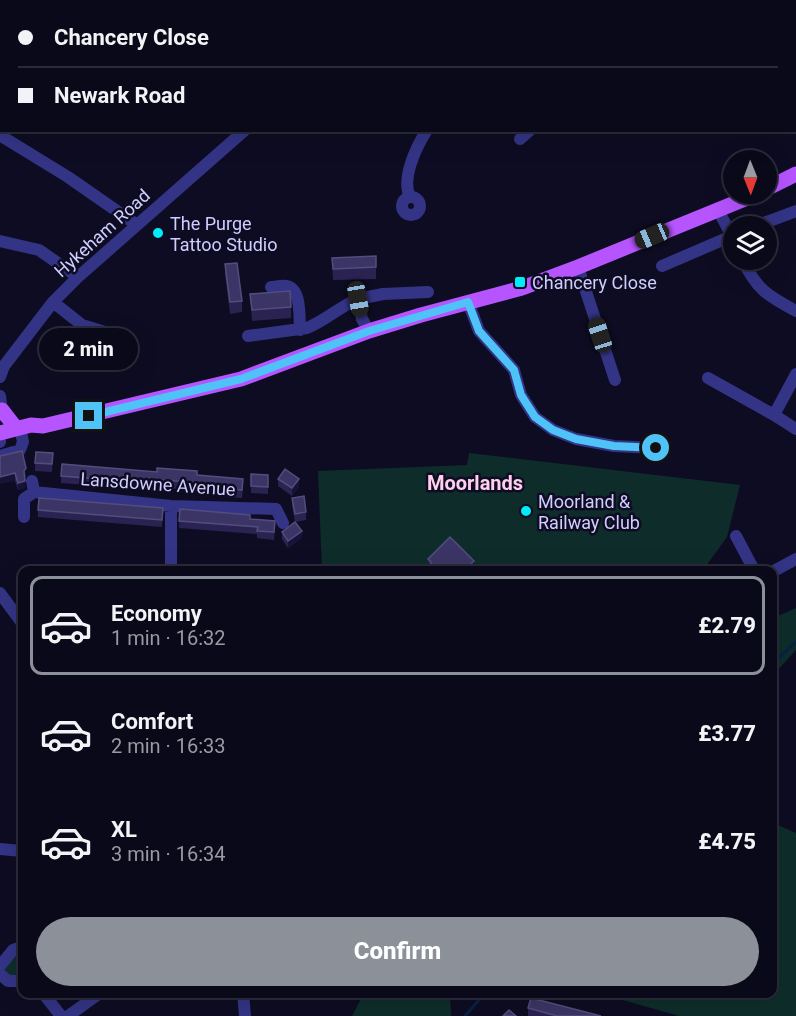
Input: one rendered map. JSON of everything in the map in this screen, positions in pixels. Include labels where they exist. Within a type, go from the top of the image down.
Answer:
[{"type":"main road","points":[[777,184],[796,174]]},
{"type":"main road","points":[[0,413],[19,430],[32,434],[43,426],[241,379],[369,331],[522,288],[733,204]]},
{"type":"main road","points":[[0,433],[19,430]]},
{"type":"main road","points":[[0,442],[19,430]]},
{"type":"street","points":[[1,132],[3,137],[68,177],[137,225]]},
{"type":"street","name":"Hykeham Road","points":[[0,377],[4,366],[52,302],[243,132]]},
{"type":"street","points":[[410,197],[406,191],[412,158],[425,132]]},
{"type":"street","points":[[520,139],[528,132]]},
{"type":"street","points":[[718,210],[723,219]]},
{"type":"street","points":[[777,218],[796,211]]},
{"type":"street","points":[[0,241],[39,250],[78,277]]},
{"type":"street","points":[[662,266],[723,241]]},
{"type":"street","points":[[578,267],[615,380]]},
{"type":"street","points":[[748,270],[752,279],[770,297],[796,311]]},
{"type":"street","points":[[271,287],[286,286],[294,290],[297,296],[300,330]]},
{"type":"street","points":[[248,336],[300,330],[315,325],[337,309],[358,299],[383,294],[428,292]]},
{"type":"street","points":[[358,299],[362,319],[369,331]]},
{"type":"street","points":[[52,302],[81,325],[128,339]]},
{"type":"street","points":[[468,302],[479,331],[514,370],[521,395],[535,417],[553,430],[576,439],[614,446],[656,448]]},
{"type":"street","points":[[774,415],[796,374]]},
{"type":"street","points":[[708,378],[796,429]]},
{"type":"street","points":[[0,456],[20,450],[22,446],[19,430]]},
{"type":"street","name":"Lansdowne Avenue","points":[[24,517],[24,499],[33,487],[171,506],[276,508],[283,523]]},
{"type":"street","points":[[171,506],[171,566]]},
{"type":"street","points":[[736,536],[752,566]]},
{"type":"street","points":[[777,569],[796,559]]},
{"type":"street","points":[[0,593],[18,618]]},
{"type":"street","points":[[0,849],[18,851]]},
{"type":"street","points":[[0,966],[13,950],[18,948]]},
{"type":"street","points":[[0,974],[8,981],[18,981]]},
{"type":"street","points":[[47,998],[61,1016]]},
{"type":"street","points":[[68,1016],[93,998]]},
{"type":"street","points":[[243,998],[245,1016]]},
{"type":"green space","name":"Moorland & Railway Club","points":[[469,453],[740,485],[727,537],[706,566],[322,566],[318,471],[467,465]]},
{"type":"green space","points":[[796,608],[796,650],[777,671],[777,616]]},
{"type":"green space","points":[[777,825],[796,833],[796,1016],[679,1016],[616,998],[777,998]]},
{"type":"green space","points":[[18,953],[18,977],[16,978],[4,973],[4,966]]},
{"type":"green space","points":[[361,998],[450,998],[451,1016],[352,1016]]},
{"type":"building","points":[[376,256],[376,267],[333,269],[332,258]]},
{"type":"building","points":[[237,263],[242,301],[230,302],[225,264]]},
{"type":"building","points":[[290,291],[291,307],[252,310],[250,294]]},
{"type":"building","points":[[22,451],[26,468],[25,481],[18,483],[15,473],[0,477],[0,456]]},
{"type":"building","points":[[36,452],[53,453],[52,464],[35,463]]},
{"type":"building","points":[[62,464],[157,472],[157,468],[197,471],[197,475],[243,479],[242,490],[203,487],[203,483],[150,479],[150,483],[61,476]]},
{"type":"building","points":[[285,469],[299,479],[292,488],[278,479]]},
{"type":"building","points":[[251,474],[268,475],[268,487],[251,486]]},
{"type":"building","points":[[304,496],[306,512],[295,514],[292,498]]},
{"type":"building","points":[[39,498],[163,508],[162,520],[38,510]]},
{"type":"building","points":[[180,509],[250,515],[250,519],[275,521],[274,532],[257,531],[258,527],[179,521]]},
{"type":"building","points":[[295,522],[302,531],[288,541],[282,532]]},
{"type":"building","points":[[450,537],[474,561],[469,566],[431,566],[428,559]]},
{"type":"building","points":[[531,998],[601,1016],[557,1016],[528,1008]]},
{"type":"building","points":[[509,1010],[516,1016],[503,1016]]},
{"type":"waterway","points":[[777,659],[796,642]]},
{"type":"waterway","points":[[465,1016],[481,998]]},
{"type":"place","name":"The Purge Tattoo Studio","points":[[158,233]]},
{"type":"place","name":"Chancery Close","points":[[520,282]]},
{"type":"place","name":"Moorland & Railway Club","points":[[526,511]]},
{"type":"district","name":"Moorlands","points":[[475,483]]},
{"type":"route","points":[[89,416],[241,379],[369,331],[468,302],[479,331],[514,370],[521,395],[535,417],[553,430],[576,439],[614,446],[656,448]]}]
